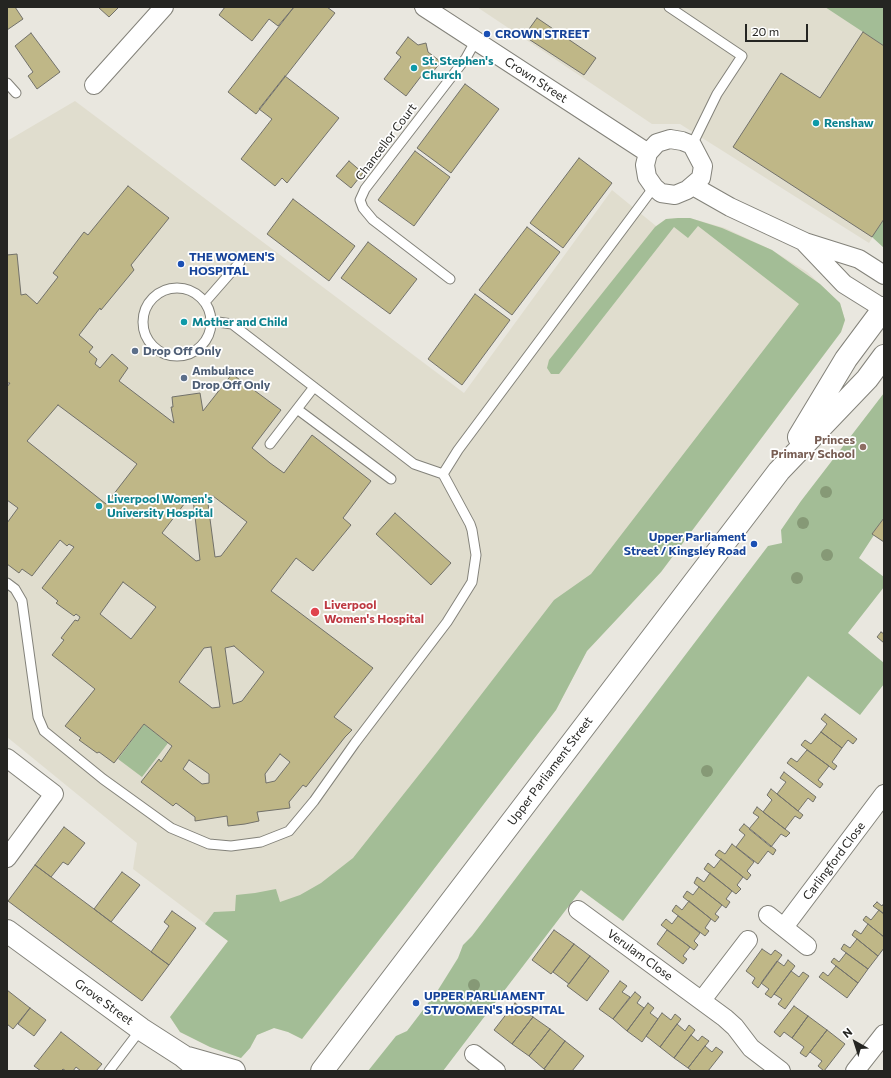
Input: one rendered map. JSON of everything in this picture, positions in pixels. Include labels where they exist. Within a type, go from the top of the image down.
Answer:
[{"type":"main road","name":"Upper Parliament Street","points":[[322,1071],[779,471],[846,359],[884,308]]},
{"type":"main road","name":"Upper Parliament Street","points":[[779,471],[867,379],[884,356]]},
{"type":"main road","name":"Grove Street","points":[[7,931],[141,1029],[183,1056],[201,1071]]},
{"type":"main road","points":[[183,1056],[234,1071]]},
{"type":"street","points":[[94,85],[164,7]]},
{"type":"street","name":"Crown Street","points":[[424,7],[648,153]]},
{"type":"street","points":[[670,139],[682,141],[692,145],[704,166],[701,178],[687,190],[675,195],[661,193],[654,187],[647,176],[645,165],[648,153],[657,143],[670,139]]},
{"type":"street","points":[[693,186],[730,208],[805,242],[859,259],[884,275]]},
{"type":"street","points":[[805,242],[844,284],[884,308]]},
{"type":"street","points":[[7,758],[54,794],[7,858]]},
{"type":"street","name":"Carlingford Close","points":[[784,927],[884,794]]},
{"type":"street","name":"Verulam Close","points":[[578,910],[702,1000],[735,1027],[751,1048],[781,1071]]},
{"type":"street","points":[[768,915],[807,946]]},
{"type":"street","points":[[702,1000],[748,940]]},
{"type":"street","points":[[855,1071],[884,1034]]},
{"type":"street","points":[[474,1054],[496,1071]]},
{"type":"lane","points":[[669,7],[742,56],[717,94],[692,145]]},
{"type":"lane","name":"Chancellor Court","points":[[450,279],[373,220],[363,208],[360,200],[365,189],[466,58],[476,40]]},
{"type":"lane","points":[[7,83],[16,93]]},
{"type":"lane","points":[[443,474],[458,450],[654,187]]},
{"type":"lane","points":[[205,302],[240,262]]},
{"type":"lane","points":[[176,288],[187,289],[198,295],[205,302],[210,312],[211,321],[209,332],[204,343],[196,351],[185,356],[174,357],[162,354],[153,347],[146,338],[143,327],[143,316],[147,305],[154,296],[164,290],[176,288]]},
{"type":"lane","points":[[7,583],[15,589],[22,601],[38,717],[44,731],[104,779],[170,828],[209,844],[231,846],[261,842],[289,831],[314,801],[355,743],[447,622],[472,582],[476,555],[472,530],[443,474],[414,464],[232,324],[211,321]]},
{"type":"lane","points":[[270,444],[314,387]]},
{"type":"lane","points":[[297,409],[391,479]]},
{"type":"lane","points":[[109,1071],[141,1029]]},
{"type":"shaded area","points":[[477,7],[884,7],[884,219],[869,243],[680,124],[652,124]]},
{"type":"shaded area","name":"Liverpool Women's Hospital","points":[[75,101],[464,393],[612,190],[656,226],[666,219],[690,218],[725,228],[772,250],[807,272],[840,303],[845,320],[841,332],[661,572],[587,651],[556,710],[302,1039],[288,1032],[274,1028],[257,1035],[250,1048],[241,1058],[210,1047],[180,1032],[170,1017],[228,941],[133,869],[137,843],[7,737],[7,141]]},
{"type":"green space","points":[[825,7],[884,7],[884,46],[863,32]]},
{"type":"green space","points":[[690,218],[722,228],[772,250],[820,284],[840,303],[845,320],[841,332],[661,572],[587,651],[556,710],[302,1039],[288,1032],[274,1028],[257,1035],[250,1048],[241,1058],[210,1047],[180,1032],[170,1017],[228,941],[205,924],[214,912],[235,911],[236,895],[276,889],[280,902],[300,895],[321,883],[353,858],[554,600],[591,574],[799,304],[698,226],[688,238],[674,227],[559,374],[551,374],[547,368],[549,360],[655,227],[666,219]]},
{"type":"green space","points":[[884,219],[884,248],[872,237]]},
{"type":"green space","points":[[884,393],[884,518],[873,533],[874,535],[859,558],[884,577],[884,587],[848,633],[884,663],[884,684],[860,715],[808,676],[623,921],[581,890],[443,1071],[368,1071],[396,1036],[407,1031],[420,1014],[438,990],[458,958],[463,945],[472,936],[768,546],[782,543],[781,530],[801,501]]},
{"type":"green space","points":[[144,724],[168,743],[142,777],[118,759]]},
{"type":"building","points":[[7,7],[15,7],[23,19],[7,30]]},
{"type":"building","points":[[98,7],[119,7],[109,17]]},
{"type":"building","points":[[225,7],[294,7],[278,26],[269,19],[252,41],[219,15]]},
{"type":"building","points":[[294,7],[327,7],[335,13],[256,114],[228,92]]},
{"type":"building","points":[[537,18],[596,58],[584,75],[524,36]]},
{"type":"building","name":"Renshaw","points":[[863,32],[884,46],[884,219],[872,237],[733,147],[781,73],[820,98]]},
{"type":"building","points":[[31,33],[60,72],[37,89],[28,76],[33,72],[15,46]]},
{"type":"building","name":"St. Stephen's Church","points":[[408,37],[418,45],[426,43],[428,52],[441,62],[427,79],[422,75],[406,96],[384,79],[401,57],[396,53]]},
{"type":"building","points":[[285,76],[339,118],[287,183],[282,178],[275,186],[241,159],[272,119],[259,109]]},
{"type":"building","points":[[465,84],[499,109],[451,173],[417,148]]},
{"type":"building","points":[[415,151],[450,177],[414,226],[378,200]]},
{"type":"building","points":[[579,158],[612,183],[563,248],[530,223]]},
{"type":"building","points":[[349,161],[363,173],[351,188],[336,176]]},
{"type":"building","name":"Liverpool Women's University Hospital","points":[[128,186],[169,218],[131,265],[134,270],[101,310],[100,308],[79,335],[93,347],[89,352],[97,359],[95,364],[100,368],[112,354],[128,368],[119,381],[174,423],[171,407],[173,407],[172,397],[200,393],[203,411],[232,374],[281,410],[252,448],[270,463],[284,473],[312,435],[371,481],[343,518],[351,525],[313,571],[296,558],[271,591],[373,668],[334,717],[352,730],[306,787],[303,785],[289,802],[290,808],[257,812],[259,821],[228,826],[227,816],[195,821],[195,817],[176,803],[173,806],[141,782],[159,759],[161,762],[172,746],[144,724],[114,763],[79,740],[81,738],[65,726],[95,689],[52,655],[64,640],[61,638],[75,620],[78,621],[80,617],[76,614],[74,616],[56,603],[58,601],[42,588],[74,547],[69,544],[67,546],[60,540],[32,576],[22,569],[19,573],[7,564],[7,523],[18,508],[7,500],[7,387],[10,383],[7,383],[7,255],[17,254],[21,295],[26,294],[37,304],[58,277],[53,273],[84,232],[88,235]],"holes":[[[58,405],[137,464],[106,504],[27,441]],[[207,496],[213,496],[247,522],[221,556],[215,557]],[[188,499],[193,499],[200,560],[196,561],[162,533]],[[123,582],[156,607],[131,639],[100,614]],[[234,646],[264,672],[242,701],[233,704],[225,648]],[[211,647],[220,707],[212,708],[179,682],[204,648]],[[280,754],[290,762],[275,781],[266,783],[265,774]],[[189,760],[209,774],[209,783],[202,784],[183,769]]]},
{"type":"building","points":[[293,199],[355,246],[329,281],[267,234]]},
{"type":"building","points":[[527,227],[560,252],[512,315],[479,290]]},
{"type":"building","points":[[368,242],[417,279],[390,314],[341,278]]},
{"type":"building","points":[[475,294],[510,320],[462,385],[428,359]]},
{"type":"building","points":[[395,513],[451,563],[431,585],[376,534]]},
{"type":"building","points":[[884,518],[884,542],[872,534]]},
{"type":"building","points":[[881,632],[884,634],[884,643],[877,637]]},
{"type":"building","points":[[825,714],[857,739],[853,744],[848,740],[842,748],[821,732],[827,724],[821,719]]},
{"type":"building","points":[[821,732],[842,748],[832,762],[837,766],[834,770],[801,745],[805,740],[811,744]]},
{"type":"building","points":[[807,750],[829,766],[818,780],[823,784],[820,788],[787,763],[791,758],[797,762]]},
{"type":"building","points":[[784,772],[816,797],[813,802],[808,798],[798,811],[777,794],[786,782],[780,778]]},
{"type":"building","points":[[771,789],[803,815],[800,819],[795,816],[785,829],[763,812],[772,800],[767,795]]},
{"type":"building","points":[[757,807],[790,833],[786,837],[781,834],[771,847],[749,829],[759,817],[753,813]]},
{"type":"building","points":[[744,824],[776,850],[773,855],[768,851],[758,864],[736,847],[745,835],[739,830]]},
{"type":"building","points":[[64,827],[85,843],[68,865],[63,862],[51,877],[35,865]]},
{"type":"building","points":[[732,844],[754,862],[747,871],[751,875],[747,880],[715,855],[719,850],[725,854]]},
{"type":"building","points":[[721,859],[743,877],[737,885],[741,889],[736,894],[704,869],[708,863],[714,868]]},
{"type":"building","points":[[35,865],[169,965],[142,1001],[8,901]]},
{"type":"building","points":[[122,872],[140,885],[111,922],[94,909]]},
{"type":"building","points":[[710,873],[732,891],[726,899],[730,902],[726,908],[694,883],[697,877],[704,882]]},
{"type":"building","points":[[699,887],[722,905],[715,914],[719,917],[715,922],[683,897],[687,891],[693,895]]},
{"type":"building","points":[[689,901],[711,919],[705,928],[709,931],[705,936],[672,911],[676,905],[682,910]]},
{"type":"building","points":[[877,902],[882,906],[884,903],[884,914],[873,906]]},
{"type":"building","points":[[879,910],[884,914],[884,937],[863,920],[866,916],[871,920]]},
{"type":"building","points":[[172,911],[196,928],[169,965],[151,952],[169,926],[164,922]]},
{"type":"building","points":[[678,916],[700,933],[694,941],[698,945],[694,950],[661,925],[666,919],[672,924]]},
{"type":"building","points":[[868,924],[884,937],[884,948],[878,956],[852,935],[855,930],[861,934]]},
{"type":"building","points":[[554,930],[574,944],[551,974],[532,960]]},
{"type":"building","points":[[667,930],[690,947],[683,956],[687,959],[683,964],[657,944]]},
{"type":"building","points":[[857,939],[878,956],[868,969],[841,949],[844,944],[850,948]]},
{"type":"building","points":[[574,944],[590,956],[569,984],[553,972]]},
{"type":"building","points":[[762,949],[771,955],[775,950],[782,955],[758,988],[752,983],[755,978],[746,971]]},
{"type":"building","points":[[846,953],[868,969],[858,983],[831,962],[834,958],[839,962]]},
{"type":"building","points":[[590,956],[609,971],[587,1001],[567,986]]},
{"type":"building","points":[[788,960],[795,966],[771,998],[765,994],[769,989],[761,983],[777,961],[784,966]]},
{"type":"building","points":[[836,966],[858,983],[847,998],[819,977],[823,972],[828,976]]},
{"type":"building","points":[[791,971],[799,977],[803,972],[809,976],[785,1009],[778,1004],[782,999],[774,994]]},
{"type":"building","points":[[620,981],[627,986],[622,992],[630,997],[613,1019],[599,1009]]},
{"type":"building","points":[[7,990],[30,1008],[13,1029],[7,1024]]},
{"type":"building","points":[[635,992],[641,997],[637,1003],[644,1008],[627,1031],[613,1019]]},
{"type":"building","points":[[515,1003],[533,1017],[512,1044],[494,1030]]},
{"type":"building","points":[[648,1003],[654,1008],[650,1013],[658,1019],[642,1042],[627,1031]]},
{"type":"building","points":[[794,1006],[808,1016],[792,1038],[784,1032],[780,1037],[774,1032]]},
{"type":"building","points":[[30,1008],[46,1020],[34,1036],[18,1024]]},
{"type":"building","points":[[662,1013],[671,1020],[675,1014],[681,1019],[660,1047],[646,1036]]},
{"type":"building","points":[[808,1016],[827,1030],[806,1057],[800,1053],[804,1047],[792,1038]]},
{"type":"building","points":[[533,1017],[550,1029],[529,1056],[512,1044]]},
{"type":"building","points":[[677,1024],[685,1031],[689,1025],[695,1030],[674,1058],[660,1047]]},
{"type":"building","points":[[550,1029],[565,1041],[544,1069],[529,1056]]},
{"type":"building","points":[[827,1030],[845,1044],[824,1071],[818,1066],[822,1061],[810,1052]]},
{"type":"building","points":[[61,1032],[102,1064],[96,1071],[81,1071],[76,1067],[73,1071],[66,1071],[63,1069],[61,1071],[41,1071],[34,1066]]},
{"type":"building","points":[[691,1035],[698,1041],[702,1036],[709,1041],[688,1068],[674,1058]]},
{"type":"building","points":[[565,1041],[584,1056],[572,1071],[547,1071],[544,1069]]},
{"type":"building","points":[[705,1046],[712,1052],[716,1047],[723,1052],[708,1071],[692,1071],[688,1068]]},
{"type":"place","name":"CROWN STREET","points":[[487,34]]},
{"type":"place","name":"St. Stephen's Church","points":[[414,68]]},
{"type":"place","name":"Renshaw","points":[[816,123]]},
{"type":"place","name":"THE WOMEN'S HOSPITAL","points":[[181,264]]},
{"type":"place","name":"Mother and Child","points":[[184,322]]},
{"type":"place","name":"Drop Off Only","points":[[135,351]]},
{"type":"place","name":"Ambulance Drop Off Only","points":[[184,378]]},
{"type":"place","name":"Princes Primary School","points":[[863,447]]},
{"type":"place","name":"Liverpool Women's University Hospital","points":[[99,506]]},
{"type":"place","name":"Upper Parliament Street / Kingsley Road","points":[[754,544]]},
{"type":"place","name":"Liverpool Women's Hospital","points":[[315,612]]},
{"type":"place","name":"UPPER PARLIAMENT ST/WOMEN'S HOSPITAL","points":[[416,1003]]}]
